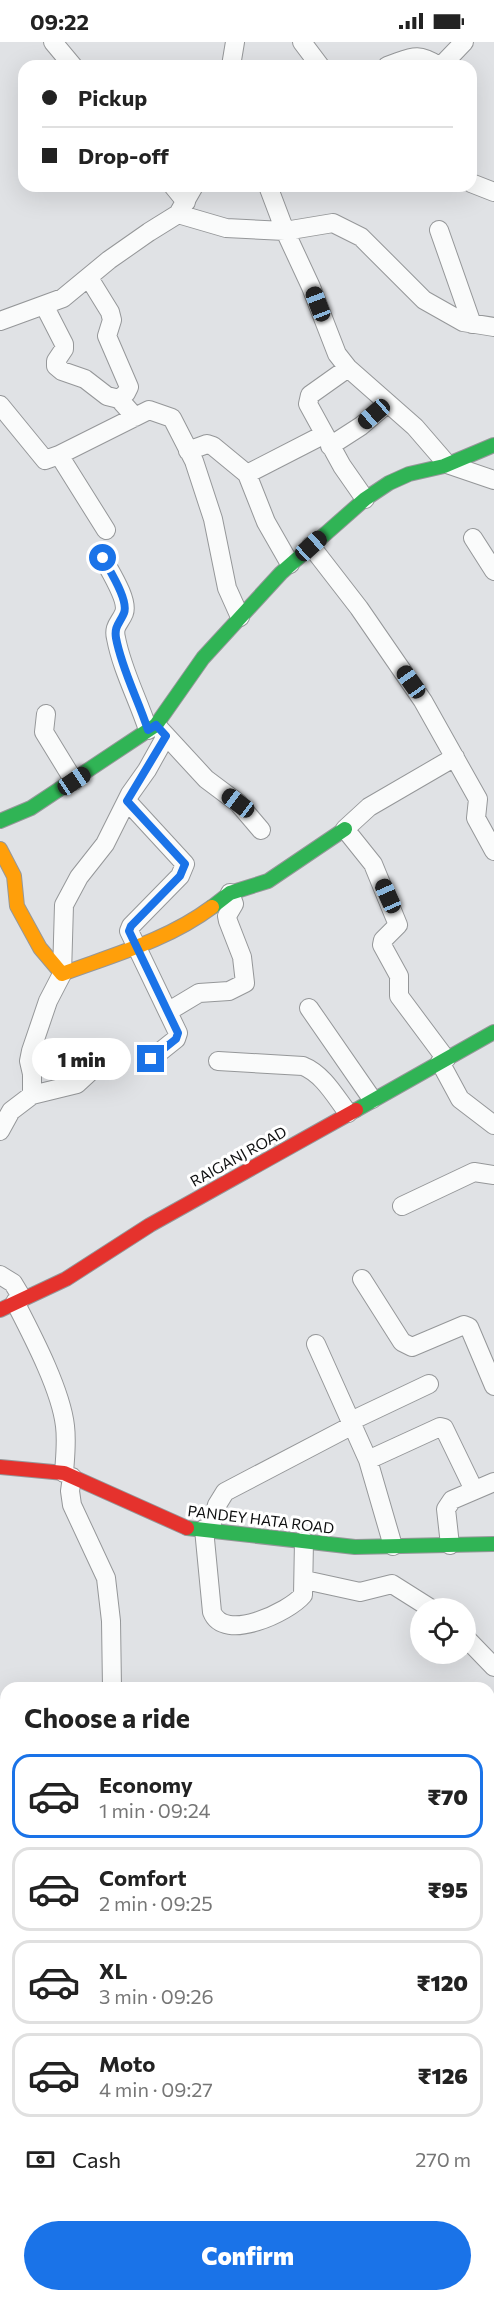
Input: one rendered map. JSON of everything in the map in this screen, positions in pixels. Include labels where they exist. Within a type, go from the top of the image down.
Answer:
[{"type":"street","points":[[53,42],[68,60]]},
{"type":"street","points":[[232,60],[235,42]]},
{"type":"street","points":[[302,42],[316,60]]},
{"type":"street","points":[[446,60],[464,42]]},
{"type":"street","points":[[404,60],[421,56],[429,60]]},
{"type":"street","points":[[477,185],[494,192]]},
{"type":"street","points":[[270,192],[337,354],[348,368],[415,427],[447,464],[494,480]]},
{"type":"street","points":[[0,320],[63,297],[186,201],[226,228],[285,231],[333,223],[361,237],[424,300],[463,322],[494,327]]},
{"type":"street","points":[[439,230],[472,324]]},
{"type":"street","points":[[89,278],[110,312],[112,320],[107,336],[129,387],[119,399]]},
{"type":"street","points":[[44,305],[64,344],[56,366],[62,371],[85,379],[107,396],[119,399],[135,417]]},
{"type":"street","points":[[348,368],[308,398],[308,404],[327,440],[365,499]]},
{"type":"street","points":[[248,474],[361,426],[388,403]]},
{"type":"street","points":[[0,405],[45,460],[149,410],[172,418],[188,450],[213,519],[227,588],[240,617]]},
{"type":"street","points":[[188,450],[207,444],[213,446],[248,474],[266,522],[290,564]]},
{"type":"street","points":[[32,1095],[30,1051],[48,1001],[62,974],[64,905],[80,877],[105,844],[127,801],[156,730],[203,658],[290,564],[365,499],[389,483],[409,474],[447,464],[494,445]]},
{"type":"street","points":[[59,455],[106,530]]},
{"type":"street","points":[[473,538],[494,571]]},
{"type":"street","points":[[311,546],[359,608],[423,701],[478,800],[476,818],[491,841]]},
{"type":"street","points":[[103,558],[124,601],[124,612],[116,625],[116,637],[128,679],[139,702],[156,730],[206,779],[238,803],[261,830]]},
{"type":"street","points":[[46,714],[44,732],[74,781]]},
{"type":"street","points":[[0,821],[31,808],[156,730]]},
{"type":"street","points":[[62,974],[162,937],[230,893],[267,881],[345,829],[369,807],[455,757]]},
{"type":"street","points":[[127,801],[185,864],[180,876],[131,926],[129,935],[137,946],[177,1027],[176,1039],[151,1059]]},
{"type":"street","points":[[345,829],[373,864],[395,913],[398,925],[383,940],[382,945],[399,976],[399,996],[443,1061],[460,1099],[494,1125]]},
{"type":"street","points":[[0,849],[14,876],[17,906],[40,948],[62,974]]},
{"type":"street","points":[[169,1011],[199,993],[229,992],[245,983],[242,957],[227,916],[234,904],[230,893]]},
{"type":"street","points":[[309,1008],[372,1099]]},
{"type":"street","name":"RAIGANJ ROAD","points":[[12,1303],[66,1279],[150,1225],[494,1032]]},
{"type":"street","points":[[218,1061],[303,1066],[321,1078],[348,1113]]},
{"type":"street","points":[[2,1119],[32,1095],[77,1084],[90,1072]]},
{"type":"street","points":[[402,1206],[474,1172],[494,1175]]},
{"type":"street","points":[[0,1275],[13,1283],[12,1303],[40,1352],[61,1407],[65,1425],[72,1504],[106,1578],[111,1621],[112,1682]]},
{"type":"street","points":[[362,1279],[402,1342],[407,1346],[412,1347],[464,1325],[469,1327],[494,1386]]},
{"type":"street","points":[[316,1344],[368,1460],[393,1546]]},
{"type":"street","points":[[304,1541],[303,1595],[274,1614],[242,1626],[218,1620],[212,1612],[207,1530],[225,1492],[429,1384]]},
{"type":"street","points":[[368,1460],[440,1427],[444,1428],[474,1490]]},
{"type":"street","name":"PANDEY HATA ROAD","points":[[0,1467],[68,1475],[182,1527],[355,1547],[494,1544]]},
{"type":"street","points":[[450,1545],[446,1509],[448,1504],[452,1500],[494,1482]]},
{"type":"street","points":[[305,1580],[360,1592],[392,1584],[414,1598]]},
{"type":"street","points":[[476,1648],[494,1667]]},
{"type":"traffic: fast","points":[[0,821],[31,808],[156,725],[203,658],[281,573],[365,499],[389,483],[409,474],[444,466],[494,445]]},
{"type":"traffic: fast","points":[[212,907],[230,893],[268,881],[345,829]]},
{"type":"traffic: fast","points":[[356,1110],[494,1032]]},
{"type":"traffic: fast","points":[[187,1528],[355,1547],[494,1544]]},
{"type":"traffic: slow","points":[[0,849],[14,876],[17,906],[40,948],[62,974],[159,938],[212,907]]},
{"type":"traffic: jam","points":[[0,1310],[66,1279],[150,1225],[356,1110]]},
{"type":"traffic: jam","points":[[0,1467],[64,1473],[187,1528]]},
{"type":"route","points":[[103,558],[124,601],[124,612],[116,625],[116,637],[128,679],[139,702],[148,730],[156,725],[166,736],[127,801],[185,864],[180,876],[131,926],[129,931],[177,1027],[176,1039],[151,1059]]}]
